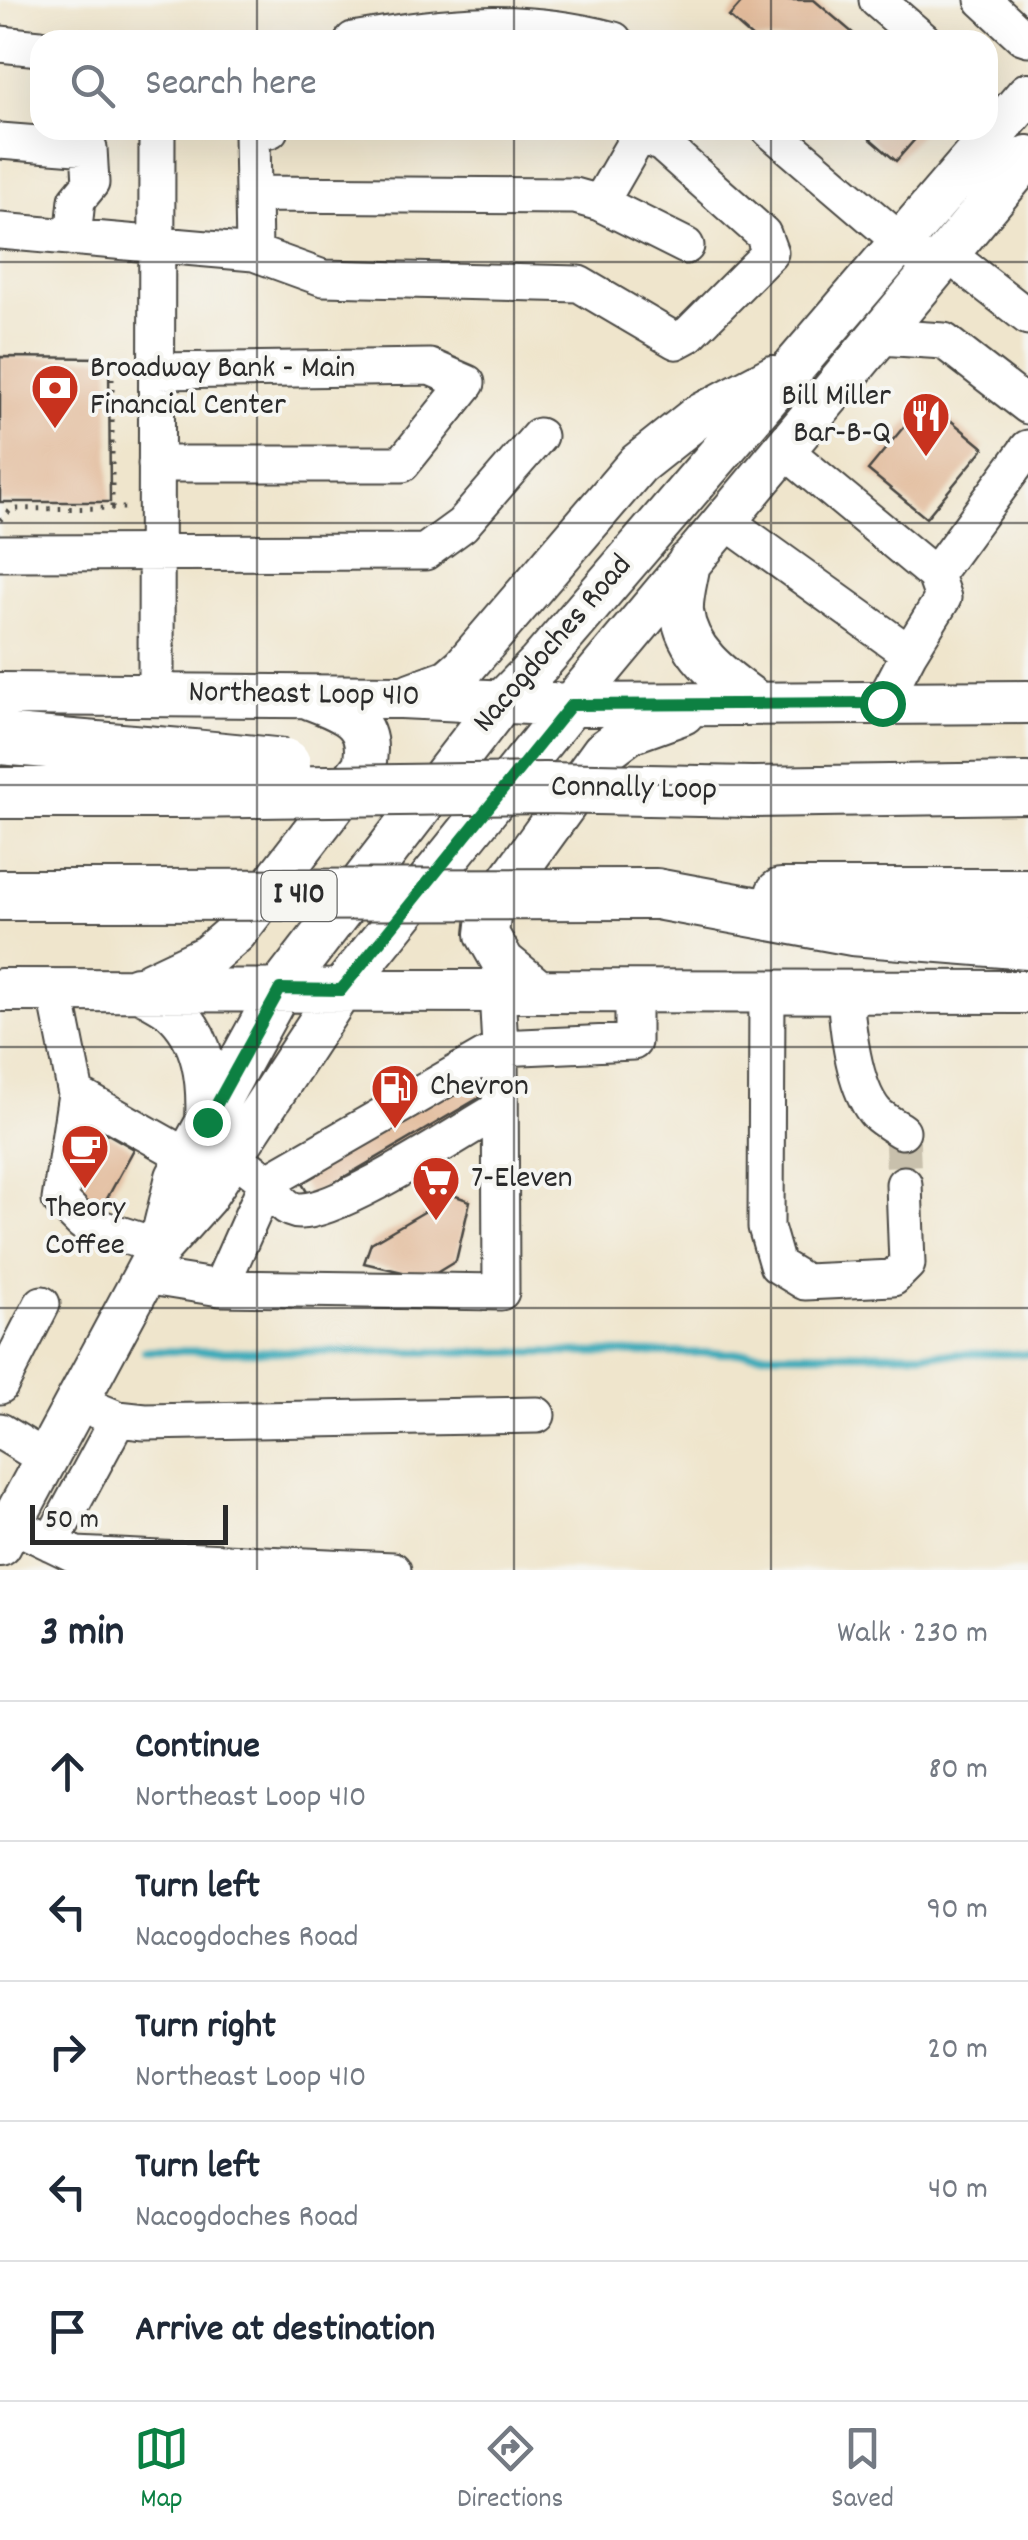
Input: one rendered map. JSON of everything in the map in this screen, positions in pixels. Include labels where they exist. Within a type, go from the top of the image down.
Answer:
[{"type":"highway","points":[[0,739],[189,774]]},
{"type":"highway","name":"Connally Loop","points":[[0,793],[189,774],[752,792],[1028,788]]},
{"type":"highway","points":[[656,894],[852,930],[1028,944]]},
{"type":"highway","name":"I 410","points":[[0,896],[1028,894]]},
{"type":"main road","name":"Nacogdoches Road","points":[[209,1145],[280,989],[500,704],[794,365],[978,140]]},
{"type":"main road","name":"Nacogdoches Road","points":[[6,1535],[152,1262],[177,1178],[341,990],[571,705],[1028,157]]},
{"type":"main road","points":[[401,697],[449,680],[464,667],[638,464],[697,417],[794,365]]},
{"type":"main road","points":[[689,562],[682,610],[690,636],[706,661],[758,703]]},
{"type":"main road","name":"Northeast Loop 410","points":[[0,694],[302,695],[571,705],[1028,702]]},
{"type":"main road","points":[[137,988],[208,956],[236,932],[364,766],[364,734],[354,720],[302,695]]},
{"type":"main road","points":[[517,989],[487,934],[490,908],[603,752],[630,732],[707,704]]},
{"type":"main road","points":[[137,988],[172,1009],[196,1044],[208,1090],[209,1145]]},
{"type":"main road","points":[[0,990],[1028,992]]},
{"type":"street","points":[[876,0],[912,30]]},
{"type":"street","points":[[984,0],[1028,38]]},
{"type":"street","points":[[420,30],[521,12],[578,30]]},
{"type":"street","points":[[0,44],[30,47]]},
{"type":"street","points":[[156,694],[157,140]]},
{"type":"street","points":[[252,140],[254,253]]},
{"type":"street","points":[[600,203],[633,140]]},
{"type":"street","points":[[0,231],[254,253],[323,278],[579,284],[676,340],[689,334],[770,253],[763,234],[653,140]]},
{"type":"street","points":[[782,140],[899,241],[939,260],[1028,317]]},
{"type":"street","points":[[0,141],[89,148],[91,183],[77,200],[72,238]]},
{"type":"street","points":[[253,194],[574,196],[600,203],[686,246]]},
{"type":"street","points":[[880,336],[944,341],[1028,406]]},
{"type":"street","points":[[156,464],[402,464],[467,384],[430,367],[157,371]]},
{"type":"street","points":[[0,552],[425,552],[462,525],[538,436]]},
{"type":"street","points":[[783,448],[935,575],[943,598],[882,703]]},
{"type":"street","points":[[935,575],[1028,448]]},
{"type":"street","points":[[724,520],[909,653]]},
{"type":"street","points":[[55,989],[76,1094],[60,1200],[82,1222],[152,1262],[220,1288],[501,1292],[500,1048],[517,989]]},
{"type":"street","points":[[220,1288],[267,1182],[500,1048],[633,1042],[633,990]]},
{"type":"street","points":[[768,991],[766,1227],[777,1265],[805,1282],[892,1278],[908,1264],[904,1184]]},
{"type":"street","points":[[846,991],[846,1020],[862,1087],[877,1114],[902,1132]]},
{"type":"street","points":[[76,1094],[209,1145],[267,1182],[282,1204],[297,1212],[320,1208],[353,1194],[500,1109]]},
{"type":"street","points":[[0,1386],[42,1304]]},
{"type":"street","points":[[77,1402],[118,1419],[145,1422],[537,1415]]},
{"type":"street","points":[[52,1543],[118,1419]]},
{"type":"street","points":[[0,1431],[46,1459]]},
{"type":"street","points":[[6,1535],[52,1543],[76,1554],[241,1566],[393,1570]]},
{"type":"path","points":[[112,507],[112,359],[116,359]]},
{"type":"path","points":[[0,520],[12,509],[112,507],[138,512]]},
{"type":"building","points":[[744,0],[814,0],[849,30],[744,30],[729,17]]},
{"type":"building","points":[[872,140],[914,140],[896,161]]},
{"type":"building","name":"Broadway Bank - Main Financial Center","points":[[0,357],[109,358],[110,502],[0,502]]},
{"type":"building","name":"Bill Miller Bar-B-Q","points":[[926,400],[984,448],[926,518],[868,470]]},
{"type":"building","name":"Chevron","points":[[480,1064],[494,1089],[310,1197],[295,1172]]},
{"type":"building","points":[[99,1129],[134,1149],[98,1215],[62,1195]]},
{"type":"building","name":"7-Eleven","points":[[453,1195],[470,1201],[456,1261],[428,1278],[364,1263],[371,1243]]},
{"type":"waterway","points":[[145,1351],[1028,1354]]},
{"type":"tunnel","points":[[902,1131],[904,1184]]},
{"type":"place","name":"Broadway Bank - Main Financial Center","points":[[55,430]]},
{"type":"place","name":"Bill Miller Bar-B-Q","points":[[926,458]]},
{"type":"place","name":"Chevron","points":[[395,1130]]},
{"type":"place","name":"Theory Coffee","points":[[85,1190]]},
{"type":"place","name":"7-Eleven","points":[[436,1222]]},
{"type":"route","points":[[207,1122],[280,989],[341,990],[571,705],[882,703]]}]
